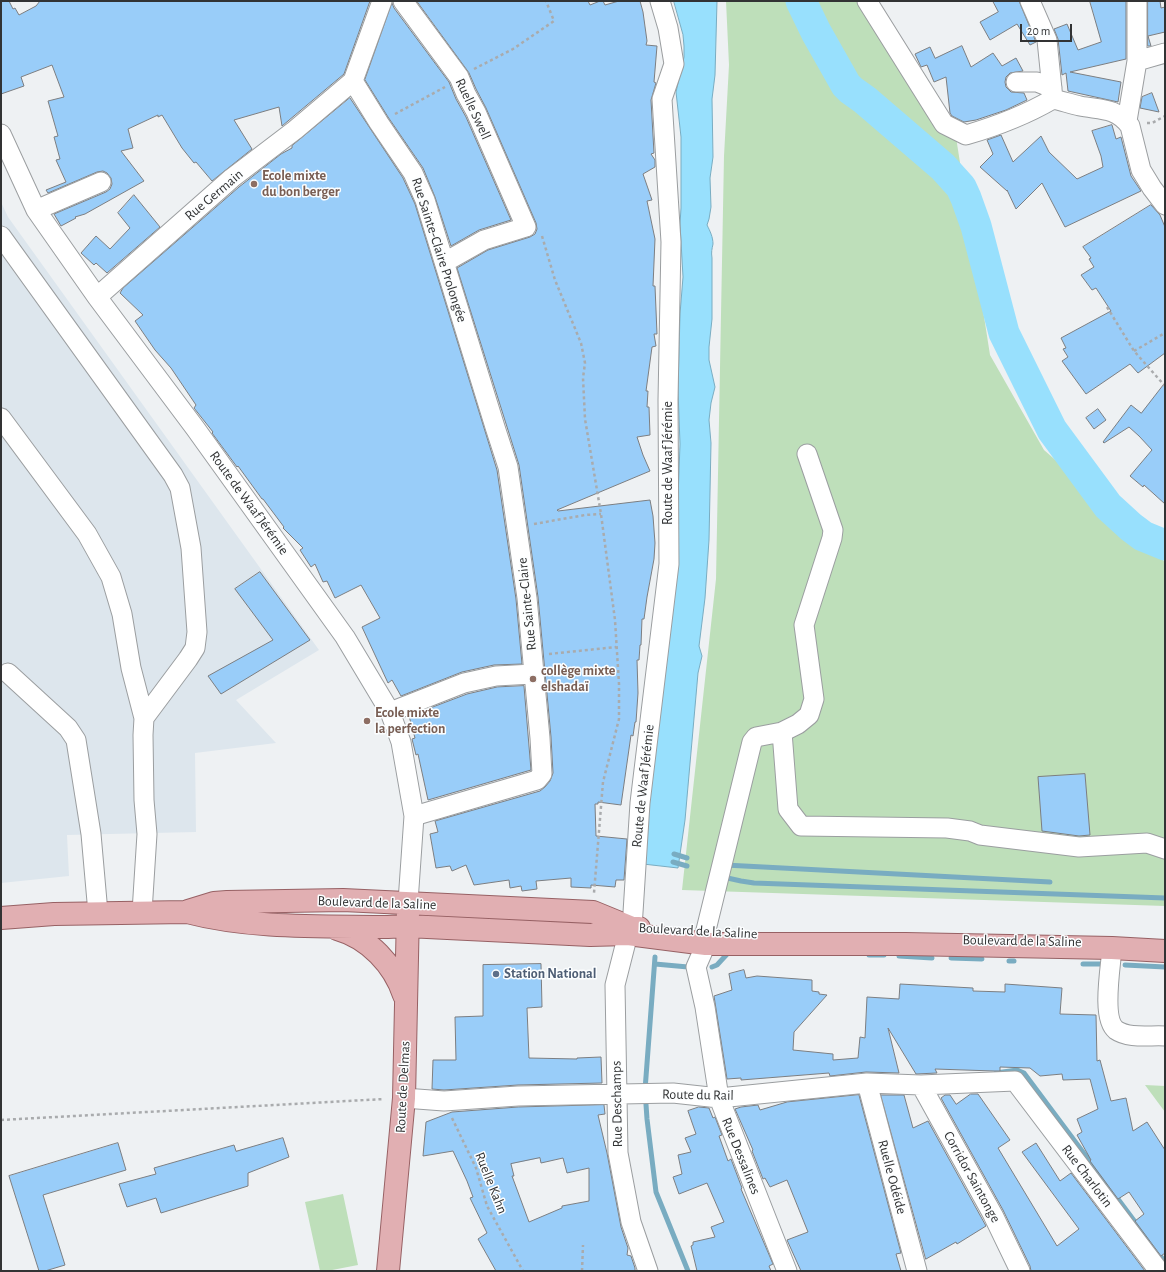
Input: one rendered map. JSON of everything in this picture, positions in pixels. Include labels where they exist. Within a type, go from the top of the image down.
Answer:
[{"type":"main road","name":"Boulevard de la Saline","points":[[187,912],[214,903],[234,901],[343,900],[408,902],[593,912],[630,931]]},
{"type":"main road","name":"Route de Delmas","points":[[388,1271],[404,1098],[408,902]]},
{"type":"main road","name":"Boulevard de la Saline","points":[[1,918],[54,914],[187,912],[206,917],[259,924],[407,926],[590,935],[630,931],[705,939],[1112,948],[1165,951]]},
{"type":"main road","points":[[326,926],[342,930],[371,946],[393,972],[401,986],[406,1002]]},
{"type":"main road","name":"Boulevard de la Saline","points":[[705,939],[1165,944]]},
{"type":"street","points":[[353,81],[382,1]]},
{"type":"street","name":"Ruelle Swell","points":[[402,1],[460,76],[466,94],[476,112],[526,227]]},
{"type":"street","name":"Route de Waaf Jérémie","points":[[630,931],[640,803],[669,564],[668,400],[670,242],[662,99],[674,64],[668,28],[660,1]]},
{"type":"street","points":[[867,1],[944,124],[966,135],[987,129],[1030,112],[1052,93]]},
{"type":"street","points":[[1030,1],[1047,40],[1052,93]]},
{"type":"street","points":[[1127,121],[1137,61],[1137,1]]},
{"type":"street","points":[[1137,61],[1165,53]]},
{"type":"street","name":"Rue Sainte-Claire Prolongée","points":[[353,81],[413,173],[425,200],[508,467]]},
{"type":"street","name":"Rue Germain","points":[[97,297],[232,178],[295,130],[353,81]]},
{"type":"street","points":[[1016,82],[1037,82],[1052,93],[1080,106],[1109,110],[1127,121],[1130,126],[1141,170],[1165,205]]},
{"type":"street","name":"Route de Waaf Jérémie","points":[[1,134],[36,210],[97,297],[195,428],[345,637],[390,712],[401,742],[414,816],[408,902]]},
{"type":"street","points":[[36,210],[100,182]]},
{"type":"street","points":[[445,262],[484,240],[526,227]]},
{"type":"street","points":[[1,236],[180,488],[191,548],[197,632],[196,643],[195,648],[188,659],[144,718]]},
{"type":"street","points":[[1,418],[87,534],[112,577],[122,614],[131,668],[144,718],[143,735],[146,834],[142,912]]},
{"type":"street","name":"Rue Dessalines","points":[[787,1271],[719,1098],[705,1007],[696,968],[705,939],[752,742],[756,737],[782,732],[798,724],[809,715],[814,699],[804,626],[832,538],[833,530],[807,454]]},
{"type":"street","name":"Rue Sainte-Claire","points":[[414,816],[537,780],[542,774],[533,665],[518,527],[508,467]]},
{"type":"street","points":[[390,712],[464,683],[496,676],[533,665]]},
{"type":"street","points":[[8,673],[68,728],[76,740],[91,834],[98,913]]},
{"type":"street","points":[[782,732],[788,809],[801,826],[947,828],[970,831],[980,835],[1079,847],[1147,843],[1165,849]]},
{"type":"street","name":"Rue Deschamps","points":[[630,931],[616,985],[618,1153],[631,1222],[648,1271]]},
{"type":"street","points":[[1112,948],[1107,1001],[1110,1021],[1116,1030],[1130,1035],[1165,1036]]},
{"type":"street","name":"Route du Rail","points":[[404,1098],[444,1101],[518,1096],[673,1093],[719,1098],[867,1083],[921,1085],[1015,1081]]},
{"type":"street","name":"Rue Charlotin","points":[[1015,1081],[1159,1271]]},
{"type":"street","name":"Ruelle Odéide","points":[[867,1083],[917,1271]]},
{"type":"street","name":"Corridor Saintonge","points":[[921,1085],[993,1215],[1020,1271]]},
{"type":"path","points":[[526,227],[526,224],[539,226],[555,280],[580,343],[585,363],[583,378],[585,419],[601,514],[615,620],[619,684],[619,719],[604,782],[593,912]]},
{"type":"path","points":[[1107,307],[1134,351],[1165,386]]},
{"type":"path","points":[[1134,351],[1165,333]]},
{"type":"path","points":[[518,527],[585,515],[601,514]]},
{"type":"path","points":[[533,665],[616,647]]},
{"type":"path","points":[[1,1120],[404,1098]]},
{"type":"path","name":"Ruelle Kahn","points":[[444,1101],[476,1168],[488,1206],[523,1271]]},
{"type":"path","points":[[582,1271],[583,1245]]},
{"type":"shaded area","points":[[1,202],[8,217],[319,650],[236,700],[276,743],[195,753],[196,832],[67,835],[69,876],[1,883]]},
{"type":"green space","points":[[726,1],[876,1],[956,137],[990,355],[1044,450],[1108,506],[1165,562],[1165,906],[682,890],[716,579],[724,156],[729,65]]},
{"type":"green space","points":[[1145,1085],[1165,1086],[1165,1112]]},
{"type":"green space","points":[[343,1194],[358,1265],[320,1271],[305,1202]]},
{"type":"water","points":[[674,1],[717,1],[715,75],[712,99],[713,157],[710,178],[711,207],[707,225],[712,236],[713,244],[712,319],[709,360],[715,387],[709,420],[711,443],[709,540],[705,598],[699,646],[702,656],[698,673],[685,820],[678,868],[643,864],[677,526],[680,444],[678,390],[680,314],[683,277],[680,224],[681,137],[676,92],[684,57],[684,46],[683,35]]},
{"type":"building","points":[[1,1],[9,1],[13,9],[15,8],[19,15],[36,6],[40,1],[370,1],[344,74],[282,126],[279,107],[234,120],[252,149],[212,181],[196,162],[194,163],[182,148],[162,115],[158,117],[158,115],[128,129],[133,148],[121,151],[144,181],[85,214],[75,217],[76,218],[61,226],[54,214],[106,192],[110,189],[112,184],[111,178],[103,171],[97,172],[48,193],[46,190],[66,182],[56,160],[60,159],[54,137],[58,136],[48,101],[64,97],[52,65],[21,77],[24,86],[1,94]]},
{"type":"building","points":[[417,1],[588,1],[590,5],[603,1],[605,5],[619,1],[640,1],[647,41],[646,45],[657,46],[654,82],[656,83],[651,100],[654,153],[651,154],[655,160],[655,167],[643,174],[652,200],[647,201],[655,239],[653,286],[655,286],[657,334],[654,334],[656,346],[652,347],[646,391],[648,391],[647,407],[649,407],[650,435],[637,437],[650,471],[557,510],[650,500],[653,516],[655,543],[654,559],[644,619],[642,619],[639,660],[637,660],[638,693],[636,722],[633,736],[631,735],[621,805],[598,802],[598,804],[595,804],[596,836],[627,839],[624,880],[616,880],[615,887],[591,885],[591,888],[571,887],[571,878],[536,881],[537,889],[522,891],[521,886],[510,888],[509,880],[474,885],[466,865],[452,871],[450,866],[436,868],[430,834],[438,832],[435,821],[540,791],[550,781],[553,773],[538,597],[519,465],[457,268],[488,250],[530,237],[535,234],[537,229],[536,223],[486,108],[469,73]]},
{"type":"building","points":[[993,1],[1019,1],[1036,42],[1030,45],[1017,24],[990,40],[980,22],[998,12]]},
{"type":"building","points":[[1090,1],[1126,1],[1126,59],[1070,72],[1121,82],[1118,102],[1068,91],[1066,73],[1062,75],[1058,39],[1054,29],[1067,24],[1078,50],[1101,42]]},
{"type":"building","points":[[1148,1],[1160,1],[1161,8],[1165,7],[1165,32],[1148,36]]},
{"type":"building","points":[[392,3],[394,8],[449,82],[511,220],[479,230],[451,246],[435,197],[423,168],[365,80]]},
{"type":"building","points":[[1148,36],[1151,46],[1148,46]]},
{"type":"building","points":[[962,46],[971,67],[993,53],[1002,66],[1016,58],[1023,71],[1010,73],[1006,77],[1006,87],[1011,92],[1024,93],[1027,100],[1006,110],[976,120],[964,122],[952,116],[950,113],[946,77],[934,82],[927,65],[921,67],[915,54],[930,47],[935,58]]},
{"type":"building","points":[[1152,93],[1159,112],[1140,108],[1142,97]]},
{"type":"building","points":[[350,98],[403,178],[415,204],[497,470],[516,599],[522,664],[494,665],[462,672],[401,696],[392,680],[388,683],[362,627],[380,618],[361,585],[335,598],[327,581],[323,582],[315,564],[311,567],[300,550],[303,548],[283,528],[284,527],[238,466],[237,467],[212,433],[213,432],[194,408],[196,405],[171,368],[155,350],[135,321],[143,315],[120,293],[123,288],[239,187],[281,154],[292,148],[292,146]]},
{"type":"building","points":[[1112,125],[1116,139],[1121,137],[1131,176],[1141,191],[1065,227],[1042,183],[1016,209],[1007,190],[980,167],[993,154],[987,140],[1001,135],[1013,162],[1041,136],[1049,152],[1077,179],[1103,167],[1101,156],[1092,131]]},
{"type":"building","points":[[134,195],[160,227],[107,273],[96,263],[94,265],[81,253],[96,236],[110,249],[130,228],[118,213]]},
{"type":"building","points":[[1151,205],[1160,215],[1165,227],[1165,353],[1138,373],[1130,364],[1086,394],[1062,361],[1068,357],[1063,349],[1066,348],[1061,338],[1111,311],[1096,288],[1092,290],[1081,275],[1094,267],[1089,259],[1091,258],[1083,247]]},
{"type":"building","points":[[1165,383],[1165,504],[1144,485],[1143,487],[1130,476],[1152,450],[1139,436],[1129,427],[1104,443],[1103,442],[1131,405],[1141,413]]},
{"type":"building","points":[[1098,409],[1106,420],[1094,429],[1086,418]]},
{"type":"building","points":[[260,572],[310,640],[221,694],[208,676],[273,640],[235,589]]},
{"type":"building","points":[[524,686],[531,770],[428,800],[418,754],[416,755],[412,739],[415,738],[409,716],[467,694],[497,687]]},
{"type":"building","points":[[1085,774],[1090,835],[1079,836],[1042,831],[1038,777]]},
{"type":"building","points":[[541,964],[542,1007],[527,1008],[529,1058],[577,1059],[601,1057],[602,1083],[518,1085],[444,1090],[432,1089],[433,1060],[456,1060],[455,1017],[483,1016],[483,965]]},
{"type":"building","points":[[744,970],[746,978],[757,976],[812,980],[812,991],[827,995],[794,1032],[793,1050],[833,1054],[833,1060],[858,1058],[860,1037],[865,1038],[867,997],[899,999],[900,984],[973,988],[973,991],[1005,992],[1005,984],[1062,988],[1060,1014],[1096,1015],[1097,1061],[1100,1060],[1111,1101],[1126,1098],[1133,1131],[1147,1122],[1165,1150],[1165,1253],[1161,1256],[1135,1221],[1144,1214],[1129,1192],[1118,1199],[1090,1161],[1091,1160],[1077,1135],[1082,1132],[1077,1119],[1098,1109],[1090,1079],[1063,1080],[1062,1074],[1040,1076],[1030,1068],[1000,1067],[1000,1071],[935,1069],[937,1073],[916,1074],[888,1028],[899,1073],[866,1072],[830,1076],[829,1073],[741,1080],[741,1078],[727,1079],[714,996],[732,990],[729,974]]},
{"type":"building","points":[[971,1094],[978,1094],[1010,1140],[998,1148],[1057,1246],[1079,1229],[1022,1152],[1036,1143],[1060,1181],[1071,1173],[1145,1271],[1031,1271],[1003,1210],[941,1098],[945,1095],[950,1095],[956,1104]]},
{"type":"building","points":[[859,1095],[901,1253],[896,1254],[901,1271],[801,1271],[787,1240],[808,1232],[787,1180],[770,1187],[765,1178],[763,1179],[752,1151],[753,1150],[735,1109],[758,1105],[760,1110],[787,1102]]},
{"type":"building","points":[[881,1095],[904,1095],[913,1128],[928,1121],[986,1226],[957,1244],[956,1242],[926,1259]]},
{"type":"building","points":[[604,1105],[605,1114],[598,1115],[621,1227],[628,1248],[627,1255],[631,1256],[635,1271],[496,1271],[478,1239],[487,1233],[470,1198],[473,1197],[453,1151],[423,1156],[426,1122],[452,1112],[518,1107]],"holes":[[[540,1158],[541,1163],[563,1158],[567,1173],[589,1168],[589,1201],[562,1206],[562,1208],[529,1222],[512,1176],[514,1176],[511,1164]]]},
{"type":"building","points":[[699,1107],[709,1108],[713,1118],[715,1117],[722,1135],[719,1136],[728,1161],[731,1159],[742,1188],[741,1189],[773,1264],[769,1266],[771,1271],[697,1271],[691,1246],[693,1245],[693,1242],[715,1237],[711,1227],[724,1222],[707,1183],[679,1194],[673,1177],[682,1174],[678,1155],[691,1152],[685,1138],[696,1134],[688,1111]]},
{"type":"building","points":[[283,1138],[289,1157],[248,1173],[248,1186],[161,1213],[156,1198],[127,1207],[119,1184],[156,1174],[154,1168],[234,1145],[236,1151]]},
{"type":"building","points":[[118,1143],[126,1170],[43,1195],[65,1265],[45,1271],[39,1271],[9,1176]]},
{"type":"waterway","points":[[801,1],[816,32],[846,85],[943,167],[961,187],[976,226],[1004,333],[1052,430],[1108,506],[1143,536],[1165,545]]},
{"type":"waterway","points":[[674,854],[687,858]]},
{"type":"waterway","points":[[673,862],[687,866]]},
{"type":"waterway","points":[[725,865],[1050,882]]},
{"type":"waterway","points":[[723,877],[754,883],[1165,898]]},
{"type":"waterway","points":[[712,967],[717,965],[729,952]]},
{"type":"waterway","points":[[869,955],[884,955]]},
{"type":"waterway","points":[[899,956],[932,958]]},
{"type":"waterway","points":[[655,957],[645,1090],[647,1119],[656,1192],[688,1271]]},
{"type":"waterway","points":[[951,958],[982,959]]},
{"type":"waterway","points":[[1009,961],[1014,961]]},
{"type":"waterway","points":[[655,964],[688,967]]},
{"type":"waterway","points":[[1083,964],[1103,964]]},
{"type":"waterway","points":[[1125,965],[1165,967]]},
{"type":"waterway","points":[[996,1073],[1017,1070],[1024,1073],[1165,1262]]},
{"type":"place","name":"Ecole mixte du bon berger","points":[[254,184]]},
{"type":"place","name":"collège mixte elshadaï","points":[[533,679]]},
{"type":"place","name":"Ecole mixte la perfection","points":[[367,721]]},
{"type":"place","name":"Station National","points":[[496,974]]}]
